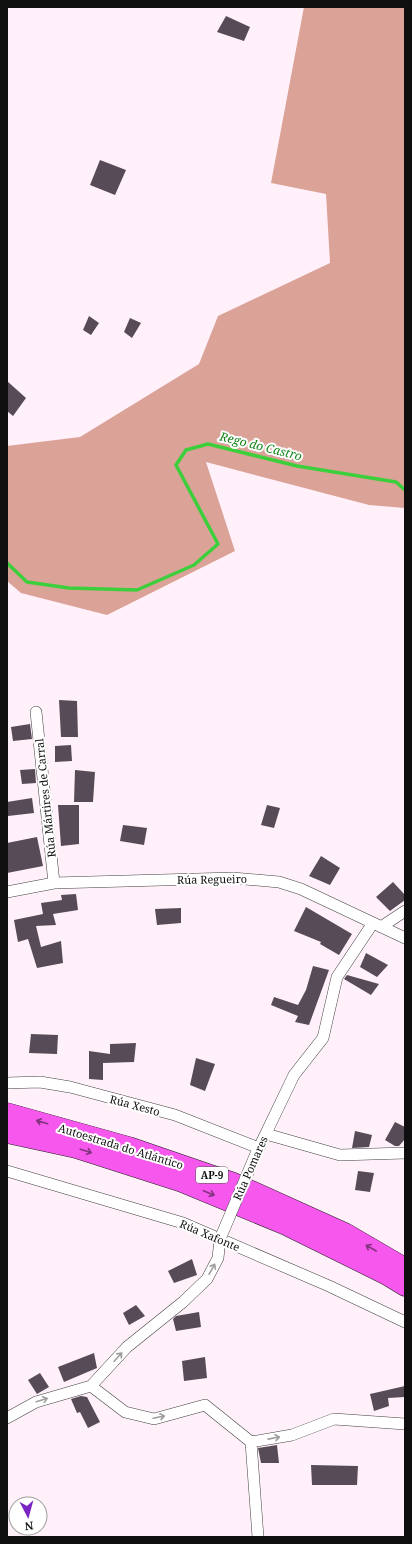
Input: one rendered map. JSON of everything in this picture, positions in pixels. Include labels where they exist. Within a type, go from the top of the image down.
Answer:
[{"type":"highway","name":"Autoestrada do Atlántico","points":[[7,1113],[129,1147],[234,1183],[345,1234],[405,1268]]},
{"type":"highway","name":"Autoestrada do Atlántico","points":[[7,1133],[76,1148],[182,1182],[286,1225],[388,1275],[405,1286]]},
{"type":"street","name":"Rúa Mártires de Carral","points":[[36,712],[54,884]]},
{"type":"street","name":"Rúa Regueiro","points":[[7,892],[54,884],[233,878],[279,882],[301,889],[405,938]]},
{"type":"street","points":[[377,925],[405,911]]},
{"type":"street","name":"Rúa Pomares","points":[[92,1386],[127,1347],[183,1302],[207,1279],[218,1258],[220,1239],[257,1152],[294,1075],[323,1038],[337,977],[377,925]]},
{"type":"street","name":"Rúa Xesto","points":[[7,1083],[40,1082],[70,1087],[175,1115],[257,1152]]},
{"type":"street","points":[[266,1134],[340,1154],[405,1153]]},
{"type":"street","name":"Rúa Xafonte","points":[[7,1171],[183,1223],[329,1286],[405,1322]]},
{"type":"street","points":[[7,1418],[36,1402],[92,1386],[125,1412],[154,1419],[205,1406],[252,1442],[292,1435],[334,1418],[405,1424]]},
{"type":"street","points":[[252,1442],[258,1537]]},
{"type":"shaded area","points":[[304,7],[405,7],[405,508],[369,505],[206,462],[235,551],[107,615],[21,593],[7,581],[7,446],[80,437],[199,364],[218,316],[330,263],[326,194],[271,183]]},
{"type":"building","points":[[226,16],[250,27],[244,41],[217,32]]},
{"type":"building","points":[[100,160],[126,170],[115,195],[90,185]]},
{"type":"building","points":[[89,316],[99,323],[91,335],[83,330]]},
{"type":"building","points":[[130,318],[141,323],[132,338],[124,332]]},
{"type":"building","points":[[7,381],[26,398],[13,416],[7,411]]},
{"type":"building","points":[[59,700],[77,701],[78,737],[61,737]]},
{"type":"building","points":[[30,724],[32,739],[13,741],[11,727]]},
{"type":"building","points":[[71,745],[72,761],[55,762],[55,746]]},
{"type":"building","points":[[35,769],[36,783],[22,784],[20,770]]},
{"type":"building","points":[[75,770],[95,772],[93,802],[74,802]]},
{"type":"building","points":[[32,798],[34,813],[8,816],[7,802]]},
{"type":"building","points":[[58,805],[79,805],[79,844],[61,846]]},
{"type":"building","points":[[267,805],[280,808],[274,828],[261,825]]},
{"type":"building","points":[[123,825],[147,828],[144,845],[120,841]]},
{"type":"building","points":[[37,837],[43,866],[7,873],[7,843]]},
{"type":"building","points":[[321,856],[340,868],[330,885],[309,876]]},
{"type":"building","points":[[393,882],[405,895],[405,900],[390,911],[376,897]]},
{"type":"building","points":[[76,894],[78,910],[53,914],[56,925],[36,926],[41,947],[61,941],[63,963],[37,968],[28,939],[18,942],[14,920],[43,914],[41,903],[62,900],[61,895]]},
{"type":"building","points":[[306,907],[352,934],[339,955],[320,944],[321,942],[294,931]]},
{"type":"building","points":[[181,908],[181,923],[157,925],[155,909]]},
{"type":"building","points":[[366,953],[388,965],[377,977],[360,967]]},
{"type":"building","points":[[313,966],[329,970],[309,1025],[295,1022],[298,1016],[271,1005],[274,997],[298,1005],[306,990]]},
{"type":"building","points":[[347,975],[379,984],[371,995],[344,979]]},
{"type":"building","points":[[31,1034],[58,1035],[57,1054],[29,1053]]},
{"type":"building","points":[[136,1043],[134,1062],[103,1063],[103,1080],[89,1079],[89,1051],[110,1054],[110,1044]]},
{"type":"building","points":[[196,1058],[215,1064],[205,1091],[190,1085]]},
{"type":"building","points":[[395,1122],[405,1127],[405,1139],[399,1146],[395,1146],[385,1140]]},
{"type":"building","points":[[355,1131],[372,1135],[369,1147],[352,1148]]},
{"type":"building","points":[[358,1171],[374,1173],[370,1192],[355,1190]]},
{"type":"building","points":[[192,1259],[197,1275],[174,1283],[168,1271]]},
{"type":"building","points":[[136,1305],[145,1316],[129,1325],[123,1313]]},
{"type":"building","points":[[199,1312],[201,1327],[176,1331],[173,1319],[176,1316]]},
{"type":"building","points":[[94,1353],[97,1368],[64,1382],[58,1367]]},
{"type":"building","points":[[205,1357],[207,1378],[184,1381],[182,1361]]},
{"type":"building","points":[[40,1373],[49,1387],[37,1394],[28,1380]]},
{"type":"building","points":[[405,1386],[405,1397],[388,1398],[389,1406],[374,1411],[370,1394]]},
{"type":"building","points":[[81,1396],[87,1397],[100,1422],[88,1428],[80,1412],[77,1413],[71,1399]]},
{"type":"building","points":[[277,1445],[279,1463],[261,1463],[258,1448]]},
{"type":"building","points":[[311,1465],[358,1466],[357,1485],[312,1485]]},
{"type":"waterway","name":"Rego do Castro","points":[[7,563],[27,582],[69,588],[137,590],[194,565],[218,544],[176,465],[186,450],[208,444],[297,466],[396,482],[405,490]]}]
